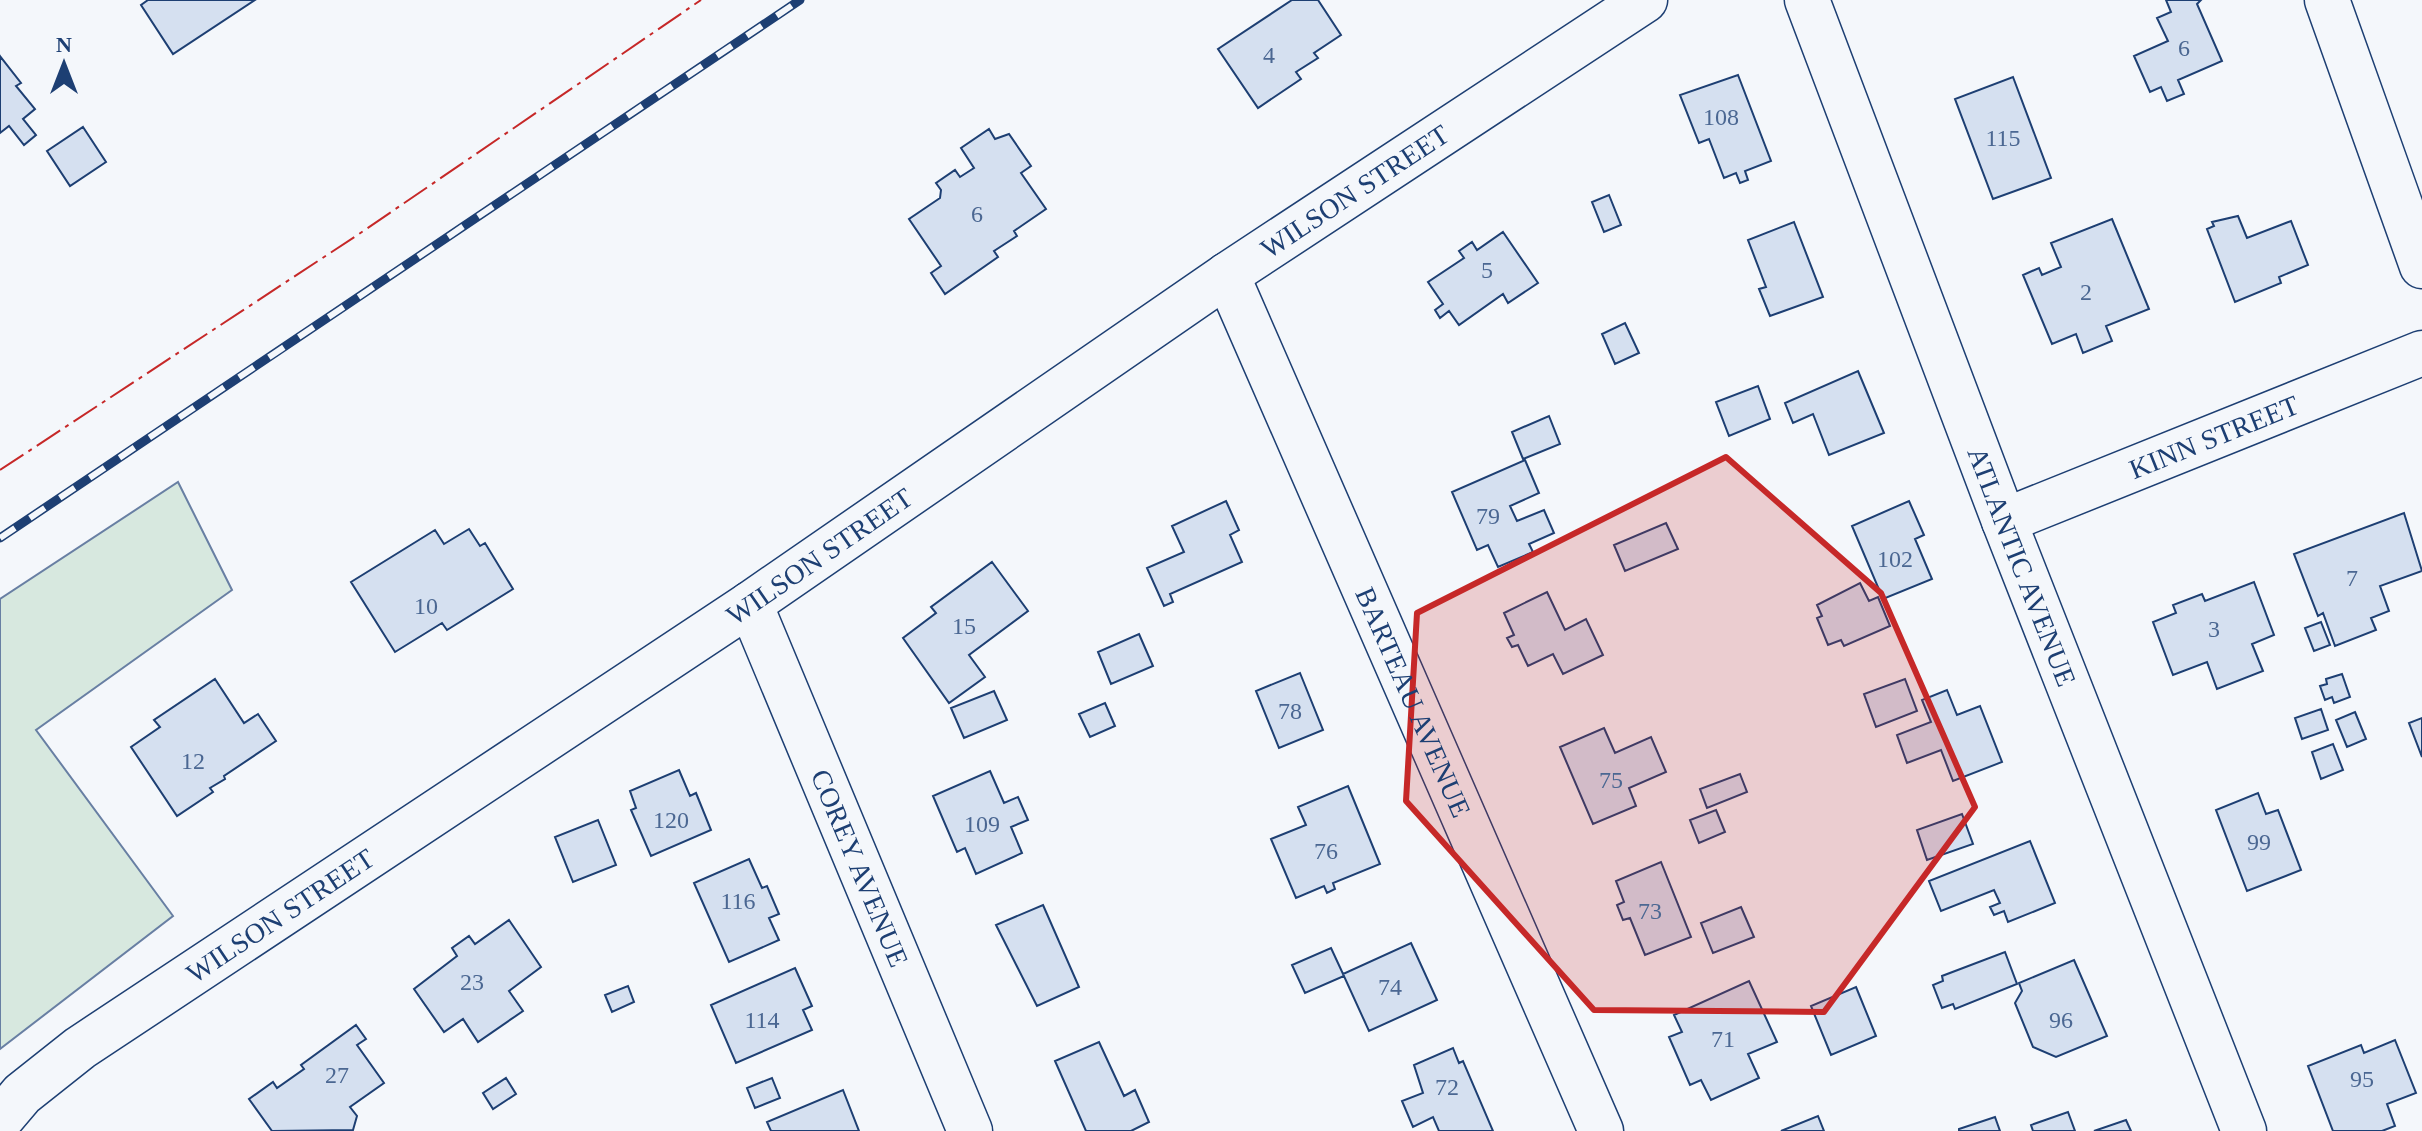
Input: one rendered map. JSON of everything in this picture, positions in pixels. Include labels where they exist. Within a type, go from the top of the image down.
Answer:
[{"type":"street","name":"WILSON STREET","points":[[0,1120],[22,1094],[80,1048],[750,604],[1227,275],[1645,0]]},
{"type":"street","name":"ATLANTIC AVENUE","points":[[1807,0],[2004,521],[2244,1131]]},
{"type":"street","points":[[2327,0],[2422,266]]},
{"type":"street","name":"BARTEAU AVENUE","points":[[1227,275],[1601,1131]]},
{"type":"street","name":"KINN STREET","points":[[2004,521],[2422,353]]},
{"type":"street","name":"COREY AVENUE","points":[[750,604],[970,1131]]},
{"type":"highlighted area","points":[[1726,457],[1881,593],[1975,807],[1824,1012],[1594,1010],[1406,801],[1417,613]]},
{"type":"shaded area","points":[[178,482],[232,590],[36,730],[173,916],[0,1049],[0,599]]},
{"type":"building","points":[[148,0],[255,0],[173,54],[141,5]]},
{"type":"building","points":[[1292,0],[1318,0],[1341,35],[1314,53],[1318,58],[1296,72],[1301,79],[1258,108],[1218,49]]},
{"type":"building","points":[[2166,0],[2201,0],[2197,4],[2222,61],[2178,80],[2184,94],[2167,101],[2161,87],[2150,92],[2134,56],[2168,41],[2157,18],[2171,12]]},
{"type":"building","points":[[0,56],[21,83],[16,86],[35,109],[23,119],[36,135],[24,145],[9,126],[0,133]]},
{"type":"building","points":[[1738,75],[1771,161],[1745,171],[1748,180],[1740,183],[1736,173],[1724,178],[1709,139],[1699,143],[1680,95]]},
{"type":"building","points":[[2013,77],[2051,178],[1993,199],[1955,99]]},
{"type":"building","points":[[83,127],[106,162],[70,186],[47,151]]},
{"type":"building","points":[[989,129],[995,139],[1009,134],[1031,166],[1021,173],[1046,209],[1014,231],[1017,236],[994,251],[998,257],[945,294],[931,273],[941,266],[909,219],[940,198],[941,190],[936,183],[955,170],[960,177],[974,168],[961,148]]},
{"type":"building","points":[[1609,195],[1621,225],[1604,232],[1592,202]]},
{"type":"building","points":[[2238,216],[2247,238],[2291,221],[2308,265],[2279,277],[2281,283],[2235,302],[2207,229],[2214,226],[2212,222]]},
{"type":"building","points":[[2112,219],[2149,309],[2106,326],[2112,341],[2083,353],[2076,334],[2052,344],[2023,275],[2039,268],[2042,275],[2061,267],[2051,243]]},
{"type":"building","points":[[1794,222],[1823,297],[1770,316],[1759,289],[1766,287],[1748,240]]},
{"type":"building","points":[[1503,232],[1538,283],[1508,303],[1503,294],[1459,325],[1449,311],[1440,318],[1435,310],[1443,304],[1428,282],[1464,258],[1459,251],[1472,242],[1477,250]]},
{"type":"building","points":[[1625,323],[1639,353],[1615,364],[1602,334]]},
{"type":"building","points":[[1858,371],[1884,433],[1829,455],[1813,414],[1793,423],[1785,403]]},
{"type":"building","points":[[1758,386],[1770,419],[1729,436],[1716,402]]},
{"type":"building","points":[[1549,416],[1560,444],[1523,459],[1512,432]]},
{"type":"building","points":[[1525,460],[1539,493],[1510,506],[1517,521],[1544,510],[1554,533],[1529,544],[1533,552],[1498,567],[1488,545],[1477,550],[1452,492]]},
{"type":"building","points":[[1226,501],[1239,530],[1230,535],[1242,562],[1170,594],[1173,602],[1164,606],[1147,568],[1184,552],[1172,526]]},
{"type":"building","points":[[1909,501],[1924,535],[1915,539],[1932,579],[1883,599],[1852,526]]},
{"type":"building","points":[[2404,513],[2422,571],[2380,586],[2389,611],[2371,618],[2376,630],[2335,646],[2323,613],[2318,616],[2294,554]]},
{"type":"building","points":[[1666,523],[1678,549],[1625,571],[1614,545]]},
{"type":"building","points":[[469,529],[480,546],[485,543],[513,589],[447,630],[442,623],[395,652],[351,582],[435,530],[444,544]]},
{"type":"building","points":[[992,562],[1028,611],[969,655],[985,677],[949,703],[903,638],[936,613],[931,607]]},
{"type":"building","points":[[2254,582],[2274,635],[2252,644],[2263,671],[2217,689],[2207,662],[2173,675],[2153,622],[2176,613],[2173,605],[2202,594],[2205,601]]},
{"type":"building","points":[[1860,583],[1869,601],[1878,597],[1890,626],[1844,646],[1841,640],[1828,645],[1817,618],[1822,616],[1817,605]]},
{"type":"building","points":[[1547,592],[1565,630],[1586,619],[1603,655],[1563,674],[1553,654],[1528,666],[1518,645],[1512,647],[1507,638],[1514,635],[1504,613]]},
{"type":"building","points":[[2321,622],[2330,645],[2314,651],[2305,628]]},
{"type":"building","points":[[1139,634],[1153,666],[1111,684],[1098,652]]},
{"type":"building","points":[[1300,673],[1323,730],[1279,748],[1256,691]]},
{"type":"building","points":[[2342,674],[2350,697],[2334,703],[2332,697],[2325,700],[2320,686],[2327,684],[2326,679]]},
{"type":"building","points":[[215,679],[244,723],[258,714],[276,741],[224,776],[225,779],[210,788],[213,792],[177,816],[131,747],[160,727],[154,720]]},
{"type":"building","points":[[1905,679],[1917,711],[1876,727],[1864,694]]},
{"type":"building","points":[[1947,690],[1957,715],[1980,706],[2002,762],[1953,781],[1941,750],[1907,763],[1897,735],[1931,722],[1922,700]]},
{"type":"building","points":[[994,691],[1007,720],[964,738],[951,708]]},
{"type":"building","points":[[1105,703],[1115,726],[1090,737],[1079,714]]},
{"type":"building","points":[[2321,709],[2328,730],[2302,739],[2295,718]]},
{"type":"building","points":[[2355,712],[2366,739],[2347,747],[2336,720]]},
{"type":"building","points":[[2422,718],[2422,757],[2409,723]]},
{"type":"building","points":[[1604,728],[1615,753],[1651,737],[1666,772],[1629,788],[1636,806],[1593,824],[1560,747]]},
{"type":"building","points":[[2333,744],[2343,770],[2321,779],[2312,752]]},
{"type":"building","points":[[679,770],[690,796],[696,793],[711,830],[651,856],[631,810],[636,808],[630,791]]},
{"type":"building","points":[[990,771],[1004,803],[1018,797],[1028,820],[1011,827],[1022,853],[976,874],[965,848],[957,852],[933,796]]},
{"type":"building","points":[[1740,774],[1747,792],[1707,808],[1700,789]]},
{"type":"building","points":[[1348,786],[1380,864],[1333,883],[1335,889],[1327,893],[1324,886],[1296,898],[1271,839],[1306,825],[1298,807]]},
{"type":"building","points":[[2258,793],[2266,814],[2278,810],[2301,870],[2247,891],[2216,810]]},
{"type":"building","points":[[1716,810],[1725,832],[1699,843],[1690,820]]},
{"type":"building","points":[[1962,814],[1973,844],[1927,860],[1917,830]]},
{"type":"building","points":[[598,820],[616,865],[573,882],[555,837]]},
{"type":"building","points":[[2030,841],[2055,903],[2008,922],[2004,911],[1994,915],[1990,907],[2000,903],[1994,890],[1941,911],[1929,881]]},
{"type":"building","points":[[749,859],[762,888],[767,886],[779,914],[769,918],[779,940],[729,962],[694,883]]},
{"type":"building","points":[[1661,862],[1691,937],[1645,955],[1630,918],[1623,920],[1617,905],[1624,902],[1616,881]]},
{"type":"building","points":[[1043,905],[1079,987],[1037,1006],[996,925]]},
{"type":"building","points":[[1741,907],[1754,937],[1713,953],[1701,923]]},
{"type":"building","points":[[509,920],[541,967],[509,991],[523,1011],[478,1042],[463,1019],[444,1032],[414,989],[457,956],[452,948],[469,936],[475,944]]},
{"type":"building","points":[[1411,943],[1437,1000],[1369,1031],[1343,974]]},
{"type":"building","points":[[1331,948],[1344,976],[1305,993],[1292,965]]},
{"type":"building","points":[[2005,952],[2017,984],[1955,1009],[1953,1004],[1942,1008],[1933,985],[1943,981],[1942,976]]},
{"type":"building","points":[[2074,960],[2107,1036],[2056,1057],[2033,1047],[2015,1003],[2022,991],[2019,983]]},
{"type":"building","points":[[795,968],[812,1006],[803,1010],[812,1030],[736,1063],[711,1005]]},
{"type":"building","points":[[1749,981],[1777,1042],[1748,1054],[1759,1078],[1711,1100],[1701,1080],[1690,1085],[1669,1037],[1682,1032],[1674,1015]]},
{"type":"building","points":[[628,986],[634,1002],[612,1012],[605,995]]},
{"type":"building","points":[[1856,987],[1876,1036],[1831,1055],[1811,1006]]},
{"type":"building","points":[[356,1025],[366,1039],[357,1045],[384,1083],[350,1107],[357,1116],[353,1130],[272,1131],[249,1099],[273,1082],[277,1088],[304,1069],[301,1065]]},
{"type":"building","points":[[2395,1040],[2416,1093],[2387,1104],[2395,1126],[2382,1131],[2333,1131],[2308,1066],[2361,1045],[2364,1053]]},
{"type":"building","points":[[1099,1042],[1124,1096],[1135,1090],[1149,1122],[1131,1131],[1086,1131],[1055,1061]]},
{"type":"building","points":[[1453,1048],[1459,1063],[1463,1061],[1493,1131],[1439,1131],[1433,1117],[1413,1127],[1402,1101],[1423,1093],[1414,1065]]},
{"type":"building","points":[[506,1078],[516,1094],[493,1109],[483,1093]]},
{"type":"building","points":[[772,1078],[780,1098],[755,1108],[747,1088]]},
{"type":"building","points":[[843,1090],[859,1131],[771,1131],[767,1122]]},
{"type":"building","points":[[2068,1112],[2075,1131],[2033,1131],[2031,1125]]},
{"type":"building","points":[[1818,1116],[1824,1131],[1781,1131]]},
{"type":"building","points":[[1995,1117],[2000,1131],[1959,1131],[1959,1129]]},
{"type":"building","points":[[2126,1120],[2131,1131],[2094,1131]]},
{"type":"railway","points":[[0,538],[800,0]]},
{"type":"power","points":[[0,470],[359,234],[701,0]]}]
